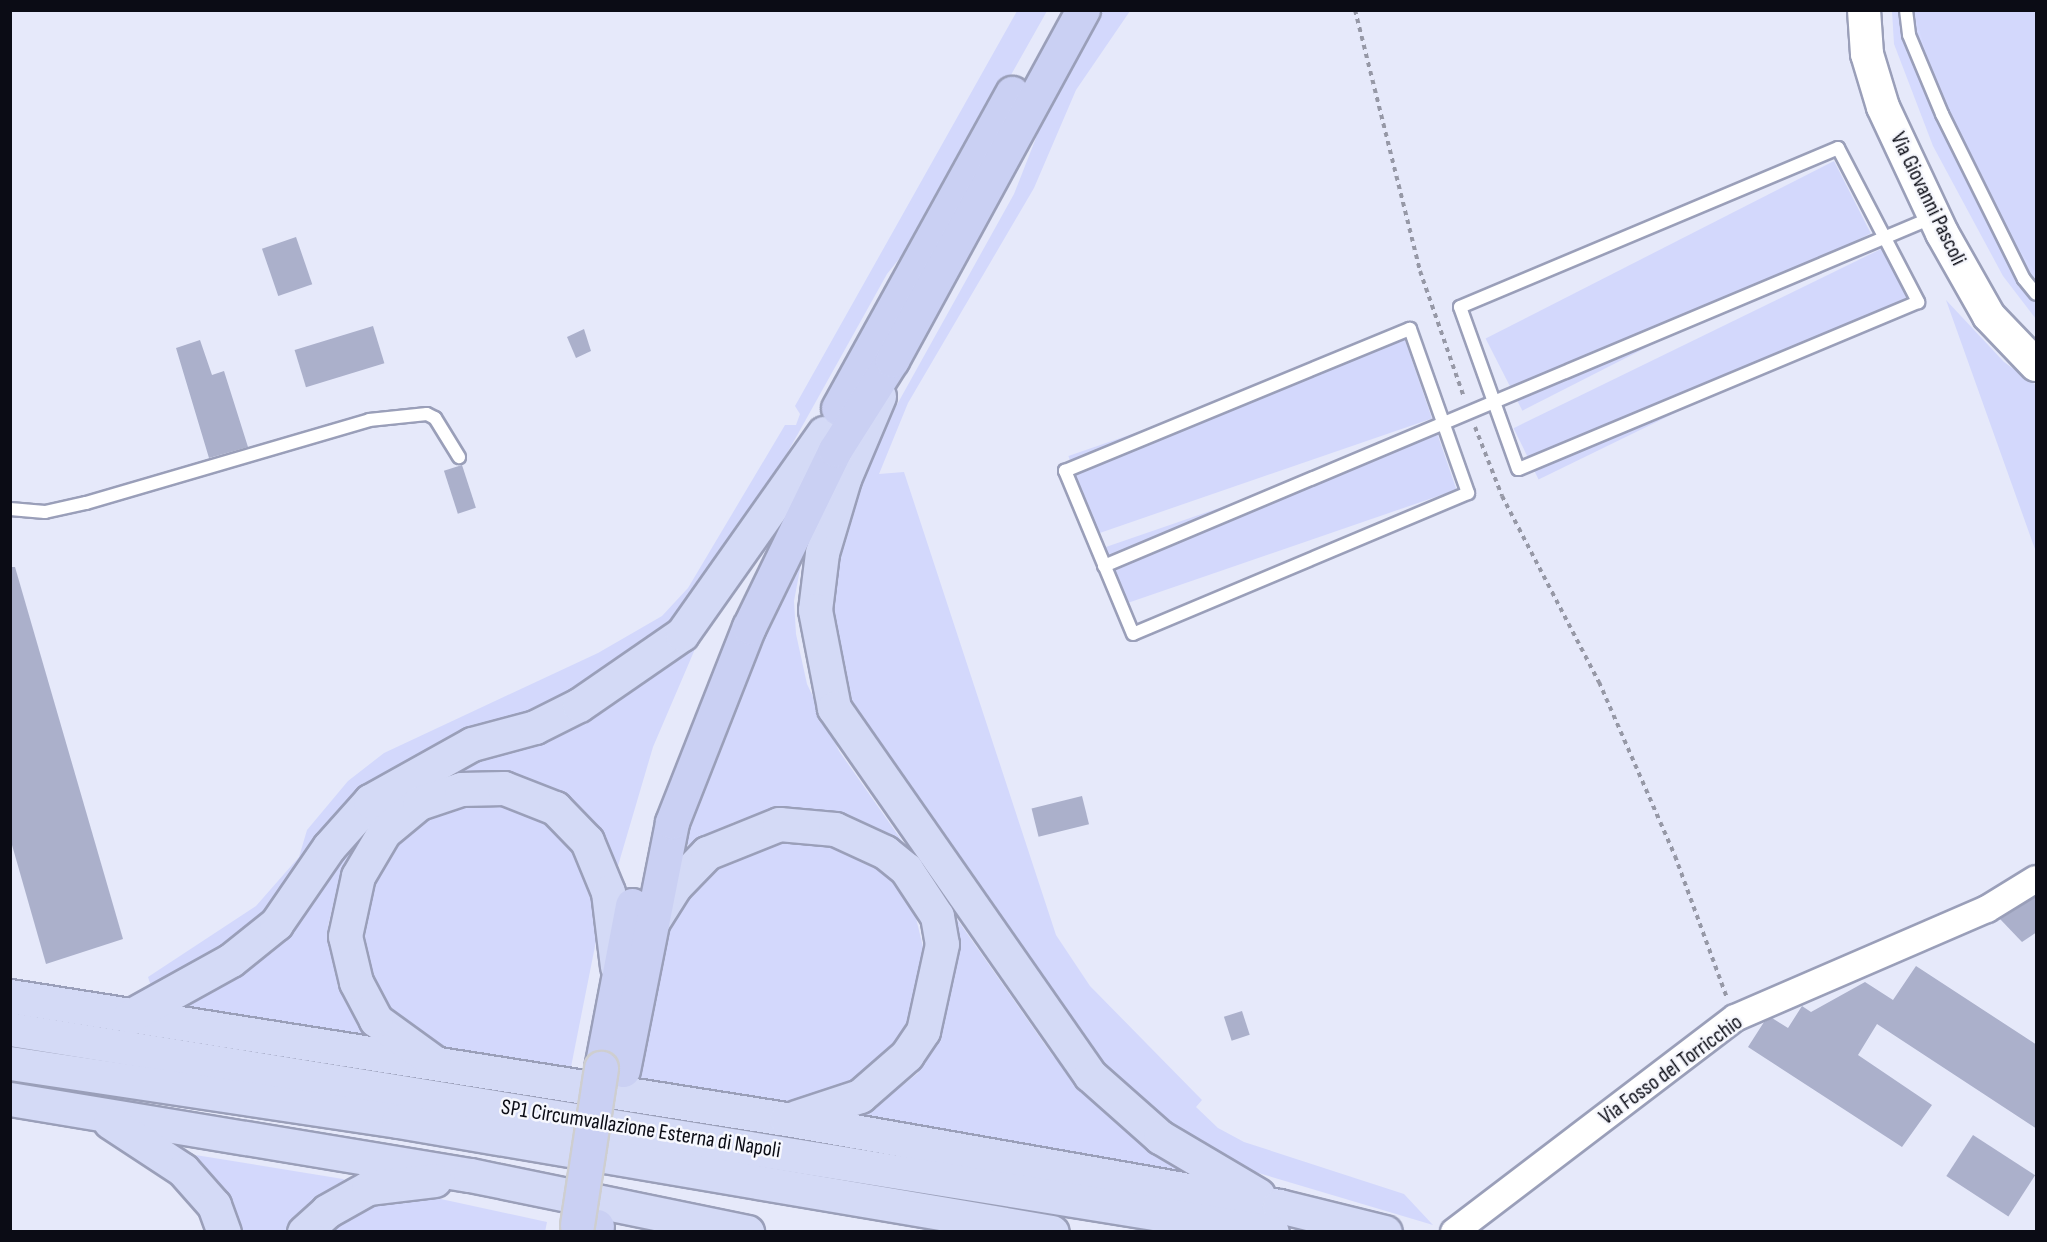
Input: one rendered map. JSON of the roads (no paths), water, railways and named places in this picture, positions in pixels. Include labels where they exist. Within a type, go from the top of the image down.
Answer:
[{"type":"highway","points":[[617,966],[655,817],[699,693],[824,433],[1026,68],[1064,10]]},
{"type":"highway","points":[[586,1229],[612,1069],[672,822],[749,627],[836,450],[892,360],[1083,10]]},
{"type":"highway","points":[[892,360],[844,479],[822,553],[814,610],[834,708],[1090,1075],[1160,1137],[1275,1219],[1385,1232]]},
{"type":"highway","points":[[130,1016],[231,960],[276,924],[329,847],[370,801],[472,744],[535,727],[579,705],[682,634],[824,433]]},
{"type":"highway","points":[[437,1065],[376,1020],[356,982],[345,936],[358,876],[384,832],[419,803],[461,789],[504,788],[555,808],[587,841],[608,892],[617,966],[612,1069]]},
{"type":"highway","points":[[648,928],[675,886],[708,853],[779,824],[835,829],[885,852],[906,869],[937,916],[942,944],[923,1031],[900,1063],[860,1096],[833,1109],[786,1119]]},
{"type":"highway","points":[[10,996],[786,1119],[1275,1219],[1324,1232]]},
{"type":"highway","name":"SP1 Circumvallazione Esterna di Napoli","points":[[10,1029],[1275,1219]]},
{"type":"highway","name":"SP1 Circumvallazione Esterna di Napoli","points":[[10,1063],[398,1121],[1052,1232]]},
{"type":"highway","points":[[10,1099],[470,1175],[747,1232]]},
{"type":"highway","points":[[95,1114],[183,1170],[214,1205],[224,1232]]},
{"type":"highway","points":[[304,1232],[327,1211],[368,1188],[470,1175]]},
{"type":"street","name":"Via Giovanni Pascoli","points":[[1864,10],[1867,54],[1883,107],[1935,216],[1989,316],[2037,365]]},
{"type":"street","name":"Via Fosso del Torricchio","points":[[1455,1232],[1735,1018],[1987,909],[2037,879]]},
{"type":"lane","points":[[1906,10],[1909,35],[1942,114],[2019,270],[2037,294]]},
{"type":"lane","points":[[1838,148],[1885,239],[1918,302],[1518,469],[1460,307],[1838,148]]},
{"type":"lane","points":[[1104,566],[1468,409],[1885,239],[1935,216]]},
{"type":"lane","points":[[1410,329],[1468,493],[1133,634],[1104,566],[1065,471],[1410,329]]},
{"type":"lane","points":[[10,509],[45,512],[86,503],[369,420],[435,418],[459,457]]}]
